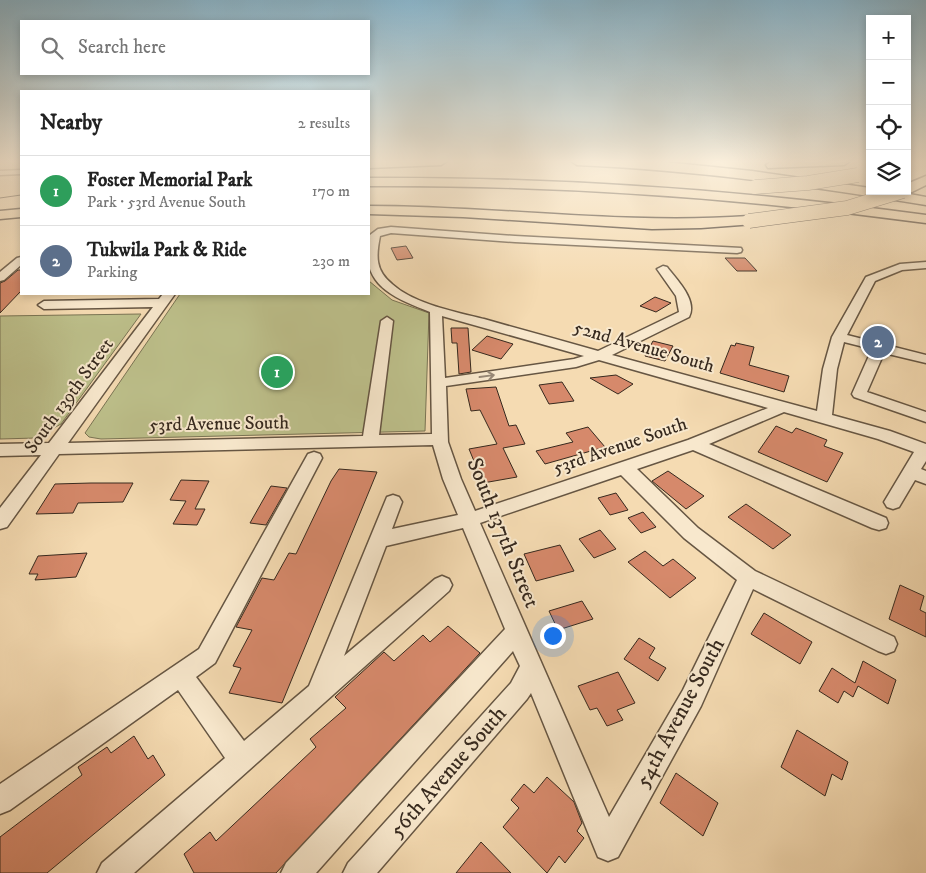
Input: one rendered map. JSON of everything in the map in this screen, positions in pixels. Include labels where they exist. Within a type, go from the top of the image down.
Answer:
[{"type":"highway","points":[[648,202],[693,204],[826,217],[926,229]]},
{"type":"highway","points":[[769,202],[926,219]]},
{"type":"highway","points":[[370,210],[422,211],[622,224],[689,225],[749,222],[829,211],[869,202]]},
{"type":"highway","points":[[0,209],[20,206]]},
{"type":"highway","points":[[0,215],[20,212]]},
{"type":"street","points":[[370,253],[375,235],[382,231],[737,250]]},
{"type":"street","points":[[0,260],[20,260]]},
{"type":"street","name":"52nd Avenue South","points":[[370,260],[375,274],[392,291],[436,310],[884,435],[925,450]]},
{"type":"street","points":[[0,278],[20,261]]},
{"type":"street","points":[[824,419],[830,369],[839,337],[870,279],[900,267],[926,265]]},
{"type":"street","points":[[438,383],[576,363],[600,355],[684,314],[686,308],[683,300],[663,269]]},
{"type":"street","points":[[44,305],[165,298]]},
{"type":"street","name":"South 139th Street","points":[[0,522],[165,298]]},
{"type":"street","name":"South 137th Street","points":[[436,310],[440,439],[452,479],[608,847]]},
{"type":"street","points":[[370,441],[387,322]]},
{"type":"street","points":[[839,337],[926,359]]},
{"type":"street","points":[[880,347],[859,394],[926,417]]},
{"type":"street","name":"53rd Avenue South","points":[[378,540],[470,520],[694,444],[783,407]]},
{"type":"street","name":"53rd Avenue South","points":[[0,450],[440,439]]},
{"type":"street","points":[[694,444],[879,523]]},
{"type":"street","points":[[894,502],[919,475],[925,450]]},
{"type":"street","points":[[0,800],[207,656],[314,458]]},
{"type":"street","points":[[624,468],[691,533],[748,577],[886,644]]},
{"type":"street","points":[[318,693],[393,502]]},
{"type":"street","name":"54th Avenue South","points":[[608,847],[692,698],[748,577]]},
{"type":"street","points":[[112,873],[442,585]]},
{"type":"street","points":[[296,873],[517,631]]},
{"type":"street","name":"56th Avenue South","points":[[358,873],[520,691],[532,667]]},
{"type":"street","points":[[180,674],[242,760]]},
{"type":"green space","points":[[370,282],[392,300],[429,313],[425,431],[101,439],[89,437],[85,433],[179,295],[370,295]]},
{"type":"green space","points":[[141,314],[61,424],[36,438],[0,439],[0,316]]},
{"type":"building","points":[[406,246],[413,258],[397,260],[391,248]]},
{"type":"building","points":[[725,258],[745,258],[757,271],[737,271]]},
{"type":"building","points":[[20,270],[20,292],[0,313],[0,283]]},
{"type":"building","points":[[655,297],[671,303],[656,312],[640,306]]},
{"type":"building","points":[[451,328],[468,328],[471,372],[459,374],[457,343],[452,343]]},
{"type":"building","points":[[487,336],[513,344],[501,359],[472,350]]},
{"type":"building","points":[[653,341],[673,346],[665,361],[645,356]]},
{"type":"building","points":[[736,343],[754,347],[749,365],[789,376],[784,392],[720,373],[731,345],[735,346]]},
{"type":"building","points":[[616,375],[633,384],[618,394],[590,378]]},
{"type":"building","points":[[562,382],[574,401],[549,404],[539,385]]},
{"type":"building","points":[[496,387],[509,426],[516,425],[525,444],[503,448],[517,477],[483,483],[469,449],[497,444],[480,410],[471,411],[466,389]]},
{"type":"building","points":[[776,426],[792,433],[796,428],[827,440],[824,446],[843,453],[827,482],[758,452]]},
{"type":"building","points":[[588,427],[605,447],[545,464],[536,451],[573,442],[566,433]]},
{"type":"building","points":[[339,469],[377,472],[282,703],[229,693],[241,668],[233,666],[252,630],[236,627],[262,578],[274,580],[289,553],[296,554],[331,481]]},
{"type":"building","points":[[668,471],[704,496],[686,509],[652,481]]},
{"type":"building","points":[[181,480],[209,481],[195,509],[205,509],[197,525],[173,524],[186,501],[170,500]]},
{"type":"building","points":[[133,483],[123,502],[78,503],[73,513],[36,514],[55,484]]},
{"type":"building","points":[[271,486],[287,488],[266,525],[250,523]]},
{"type":"building","points":[[616,493],[628,510],[610,515],[598,498]]},
{"type":"building","points":[[746,504],[791,535],[773,549],[728,517]]},
{"type":"building","points":[[643,512],[656,527],[641,533],[628,518]]},
{"type":"building","points":[[600,530],[616,549],[594,558],[579,539]]},
{"type":"building","points":[[560,545],[574,571],[536,581],[524,554]]},
{"type":"building","points":[[645,551],[663,566],[673,559],[696,578],[670,598],[628,562]]},
{"type":"building","points":[[87,553],[76,577],[35,580],[38,574],[29,574],[38,556]]},
{"type":"building","points":[[900,585],[924,596],[920,610],[926,613],[926,637],[889,619]]},
{"type":"building","points":[[582,601],[593,619],[558,630],[549,611]]},
{"type":"building","points":[[764,613],[812,642],[800,664],[751,634]]},
{"type":"building","points":[[448,626],[480,653],[276,873],[194,873],[184,854],[210,832],[216,841],[316,747],[310,739],[346,708],[335,697],[384,652],[394,661],[423,635],[430,642]]},
{"type":"building","points":[[639,638],[655,648],[649,658],[666,668],[658,681],[624,659]]},
{"type":"building","points":[[863,661],[896,680],[888,704],[858,686],[853,697],[844,691],[838,703],[819,691],[832,668],[855,683]]},
{"type":"building","points":[[618,672],[635,703],[617,710],[623,720],[607,726],[597,708],[590,710],[578,686]]},
{"type":"building","points":[[797,730],[848,762],[842,780],[832,774],[825,796],[781,767]]},
{"type":"building","points":[[134,736],[148,759],[153,755],[165,775],[47,873],[0,873],[0,837],[82,775],[78,767],[107,747],[111,753]]},
{"type":"building","points":[[676,773],[718,803],[703,836],[660,803]]},
{"type":"building","points":[[547,777],[574,802],[582,823],[577,831],[584,838],[565,863],[559,856],[547,873],[503,827],[519,808],[511,800],[524,784],[534,793]]},
{"type":"building","points":[[481,842],[511,873],[456,873]]},
{"type":"place","name":"Tukwila Park & Ride","points":[[878,342]]},
{"type":"place","name":"Foster Memorial Park","points":[[277,372]]}]
